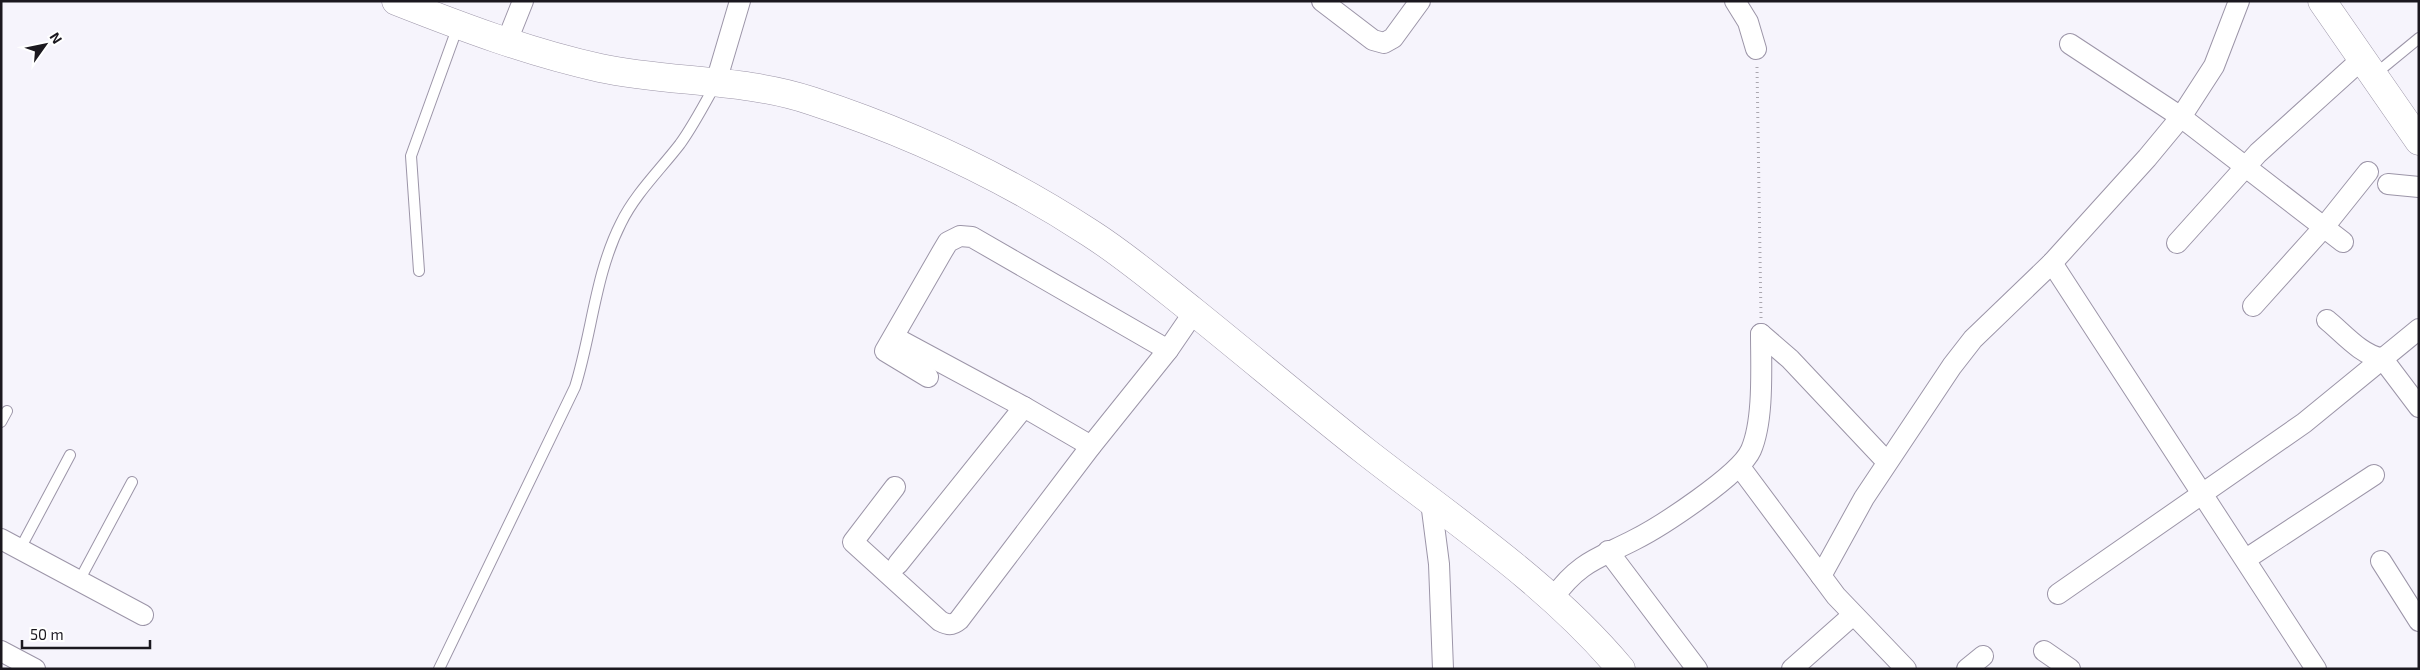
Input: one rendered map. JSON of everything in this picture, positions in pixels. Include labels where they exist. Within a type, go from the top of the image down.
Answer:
[{"type":"street","points":[[507,41],[523,1]]},
{"type":"street","points":[[716,82],[740,1]]},
{"type":"street","points":[[1322,1],[1373,40],[1384,43],[1393,38],[1420,1]]},
{"type":"street","points":[[1735,1],[1748,22],[1756,49]]},
{"type":"street","points":[[1821,576],[1864,498],[1952,366],[1974,339],[2052,263],[2181,118],[2214,66],[2239,1]]},
{"type":"street","points":[[2322,1],[2419,141]]},
{"type":"street","points":[[414,4],[458,25],[601,68],[716,82],[810,100],[896,132],[966,162],[1027,194],[1093,235],[1194,312],[1550,595],[1577,619],[1621,669]]},
{"type":"street","points":[[2070,44],[2181,118],[2343,242]]},
{"type":"street","points":[[2177,243],[2276,136],[2368,67]]},
{"type":"street","points":[[2253,306],[2324,227],[2368,172]]},
{"type":"street","points":[[2388,184],[2419,188]]},
{"type":"street","points":[[928,377],[885,351],[948,242],[960,236],[972,237],[1010,257],[1168,350]]},
{"type":"street","points":[[2052,263],[2204,494],[2316,669]]},
{"type":"street","points":[[894,486],[853,542],[940,620],[947,625],[953,625],[965,612],[1091,446],[1168,350],[1194,312]]},
{"type":"street","points":[[2327,320],[2367,352],[2375,357],[2382,358],[2419,408]]},
{"type":"street","points":[[2058,594],[2304,423],[2419,329]]},
{"type":"street","points":[[1761,334],[1797,366],[1887,462]]},
{"type":"street","points":[[1550,595],[1573,573],[1608,550],[1638,538],[1701,497],[1740,467],[1750,451],[1755,433],[1760,389],[1761,334]]},
{"type":"street","points":[[894,337],[1024,407],[1091,446]]},
{"type":"street","points":[[898,564],[1024,407]]},
{"type":"street","points":[[1740,467],[1821,576],[1853,615],[1906,669]]},
{"type":"street","points":[[2246,559],[2374,475]]},
{"type":"street","points":[[1431,502],[1439,564],[1443,669]]},
{"type":"street","points":[[1,539],[142,615]]},
{"type":"street","points":[[1608,550],[1697,669]]},
{"type":"street","points":[[2381,561],[2419,621]]},
{"type":"street","points":[[1792,669],[1853,615]]},
{"type":"street","points":[[2044,650],[2070,669]]},
{"type":"street","points":[[1,651],[34,669]]},
{"type":"street","points":[[1968,669],[1983,656]]},
{"type":"lane","points":[[419,271],[411,156],[458,25]]},
{"type":"lane","points":[[2368,67],[2419,38]]},
{"type":"lane","points":[[439,669],[575,387],[583,361],[609,249],[621,222],[636,198],[685,136],[716,82]]},
{"type":"lane","points":[[1,422],[7,411]]},
{"type":"lane","points":[[20,549],[70,455]]},
{"type":"lane","points":[[79,581],[132,482]]},
{"type":"path","points":[[1756,49],[1761,334]]}]
